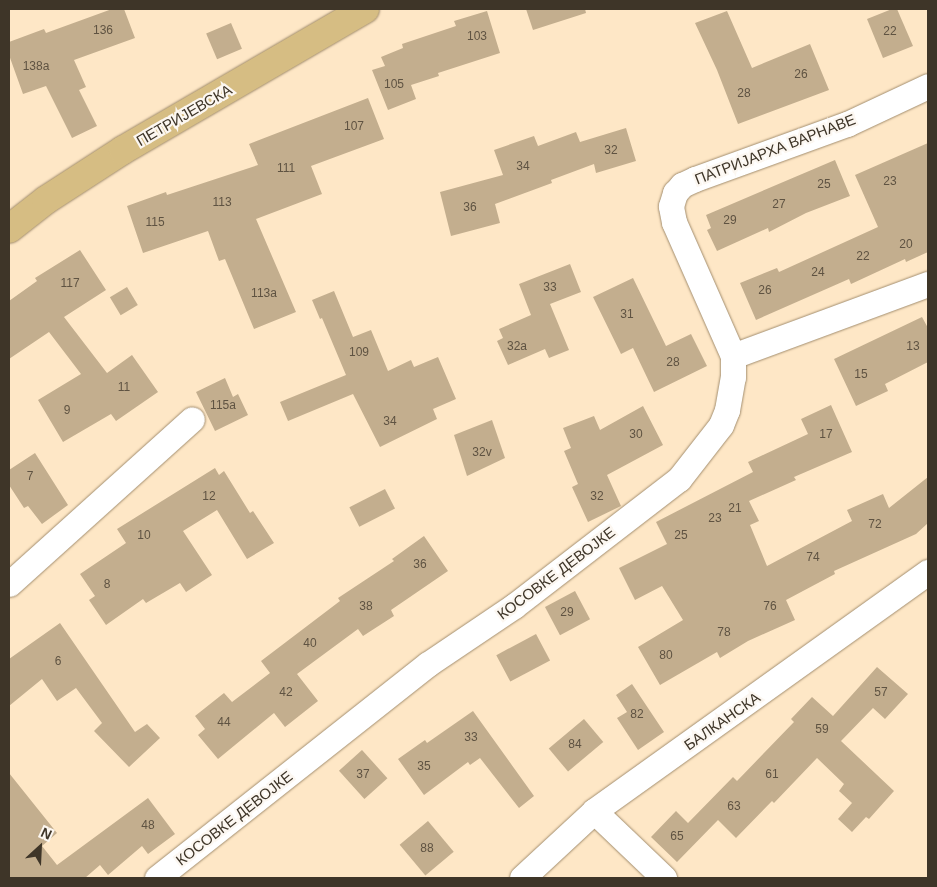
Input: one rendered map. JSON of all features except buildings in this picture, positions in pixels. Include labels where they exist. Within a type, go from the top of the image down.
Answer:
[{"type":"main road","name":"ПЕТРИЈЕВСКА","points":[[9,229],[46,200],[123,150],[365,9]]},
{"type":"street","name":"ПАТРИЈАРХА ВАРНАВЕ","points":[[733,356],[674,222],[671,206],[675,193],[682,185],[694,179],[847,124],[928,86]]},
{"type":"street","points":[[733,356],[928,284]]},
{"type":"street","name":"КОСОВКЕ ДЕВОЈКЕ","points":[[158,878],[428,664],[514,606],[679,478],[722,425],[727,410],[733,377],[733,356]]},
{"type":"street","points":[[9,584],[192,419]]},
{"type":"street","name":"БАЛКАНСКА","points":[[522,878],[594,811],[928,572]]},
{"type":"street","points":[[594,811],[664,878]]}]
